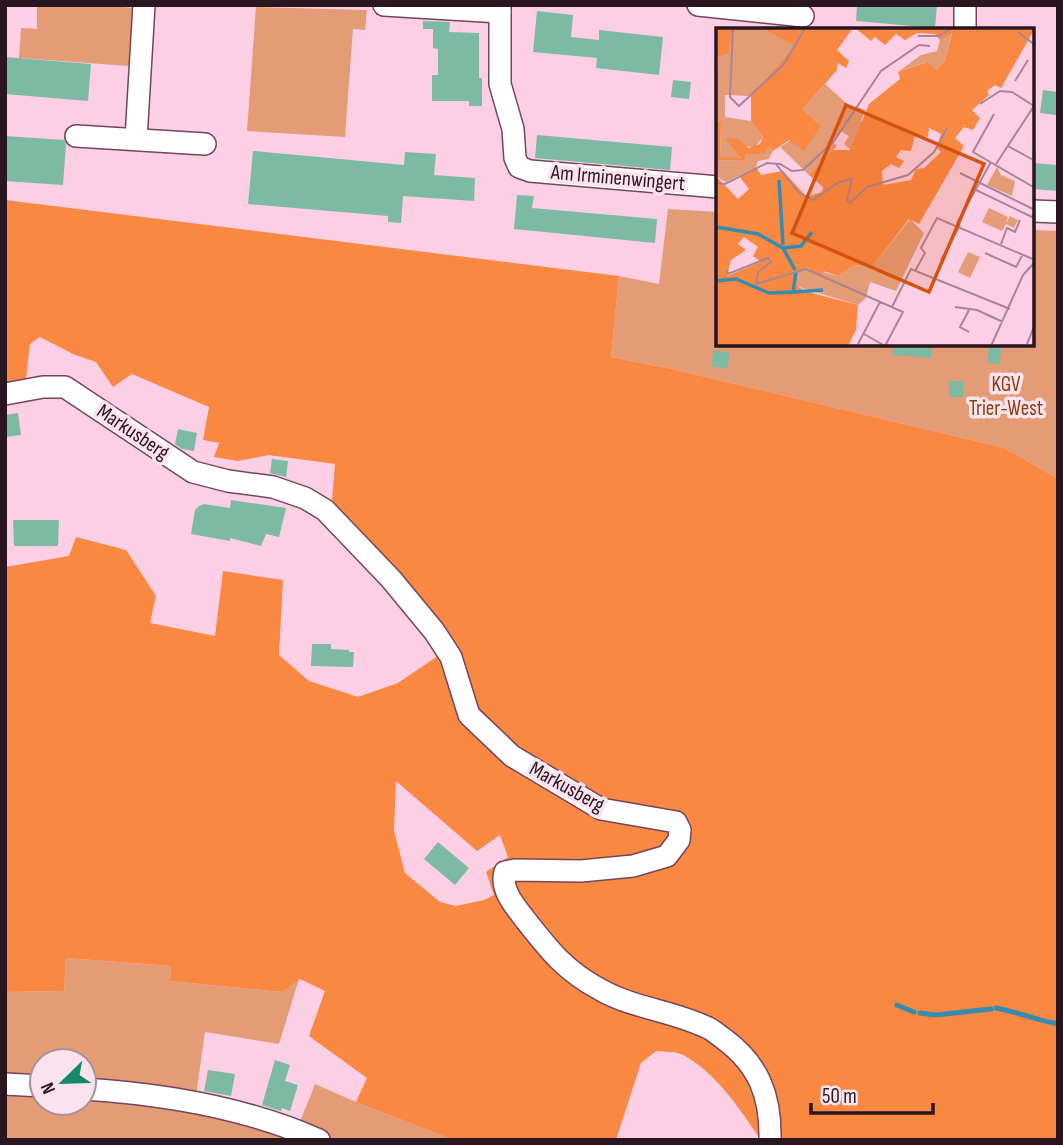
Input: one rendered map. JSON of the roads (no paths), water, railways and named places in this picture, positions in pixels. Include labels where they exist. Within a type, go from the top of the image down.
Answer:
[{"type":"street","points":[[136,139],[144,5]]},
{"type":"street","points":[[384,5],[500,9]]},
{"type":"street","points":[[698,5],[803,16]]},
{"type":"street","points":[[965,5],[965,28]]},
{"type":"street","name":"Am Irminenwingert","points":[[500,9],[500,84],[513,129],[515,158],[519,167],[530,171],[716,187]]},
{"type":"street","points":[[76,136],[205,144]]},
{"type":"street","points":[[1035,211],[1058,212]]},
{"type":"street","name":"Markusberg","points":[[5,394],[43,387],[65,387],[193,472],[229,481],[273,487],[305,498],[325,510],[391,579],[434,631],[451,657],[470,715],[512,756],[601,809],[676,822],[680,830],[679,840],[667,856],[633,866],[603,870],[505,872],[504,888],[564,967],[603,991],[708,1027],[737,1049],[754,1066],[764,1091],[770,1121],[770,1140]]},
{"type":"street","points":[[5,1084],[28,1085]]},
{"type":"street","points":[[98,1090],[143,1093],[205,1104],[286,1125],[319,1140]]},
{"type":"waterway","points":[[897,1005],[914,1012]]},
{"type":"waterway","points":[[996,1008],[1058,1024]]},
{"type":"waterway","points":[[920,1013],[936,1015],[991,1009]]},
{"type":"park label","name":"KGV Trier-West","points":[[1006,396]]}]
